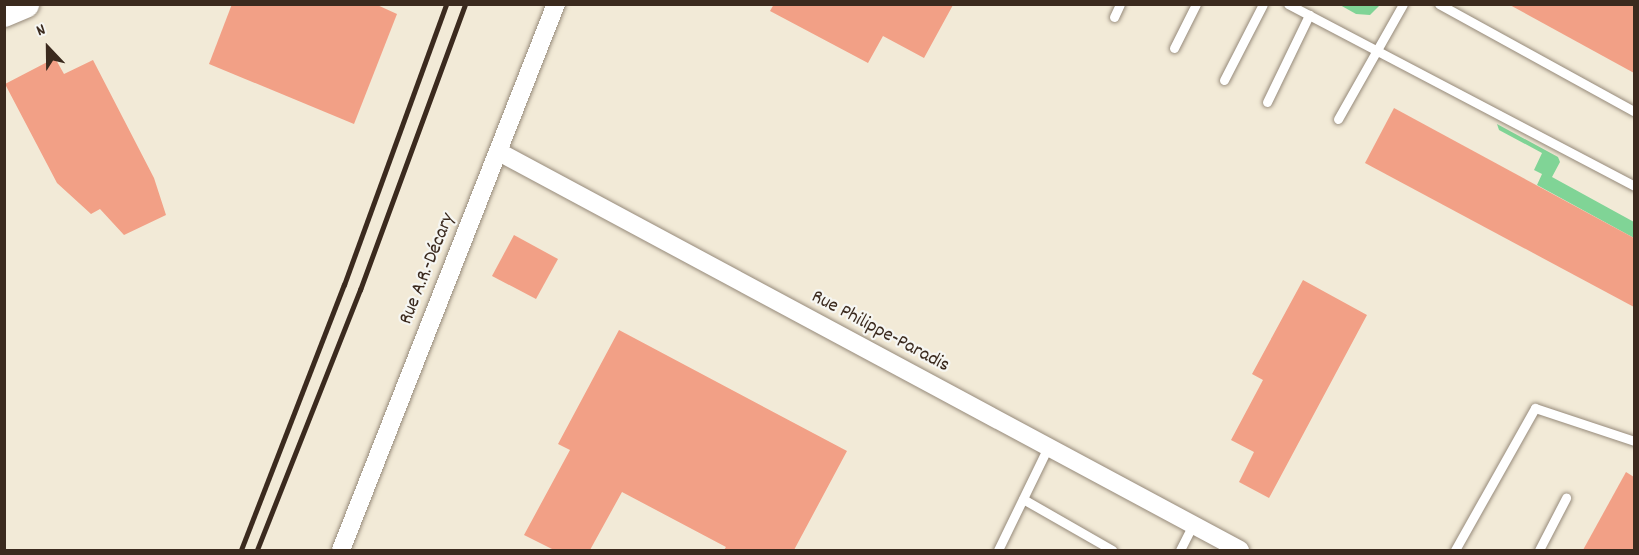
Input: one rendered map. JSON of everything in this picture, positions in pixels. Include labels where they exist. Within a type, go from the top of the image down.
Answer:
[{"type":"main road","points":[[4,14],[25,4]]},
{"type":"street","name":"Rue A.R.-Décary","points":[[341,550],[556,4]]},
{"type":"street","name":"Rue Philippe-Paradis","points":[[499,152],[1240,550]]},
{"type":"lane","points":[[1114,17],[1120,4]]},
{"type":"lane","points":[[1174,48],[1196,4]]},
{"type":"lane","points":[[1224,80],[1263,4]]},
{"type":"lane","points":[[1288,4],[1635,186]]},
{"type":"lane","points":[[1338,119],[1403,4]]},
{"type":"lane","points":[[1439,4],[1635,111]]},
{"type":"lane","points":[[1268,102],[1309,15]]},
{"type":"lane","points":[[1455,550],[1535,408],[1635,441]]},
{"type":"lane","points":[[998,550],[1048,447]]},
{"type":"lane","points":[[1539,550],[1566,498]]},
{"type":"lane","points":[[1023,500],[1112,550]]},
{"type":"lane","points":[[1180,550],[1193,525]]},
{"type":"green space","points":[[1340,5],[1380,5],[1370,15],[1356,14]]},
{"type":"green space","points":[[1497,124],[1558,157],[1560,162],[1552,177],[1634,222],[1634,238],[1537,185],[1542,174],[1534,170],[1542,153],[1499,130]]},
{"type":"building","points":[[232,4],[375,4],[397,14],[354,124],[209,64]]},
{"type":"building","points":[[774,4],[953,5],[924,58],[883,36],[868,63],[770,11]]},
{"type":"building","points":[[1508,4],[1634,4],[1634,73]]},
{"type":"building","points":[[55,58],[64,74],[93,60],[154,178],[166,215],[124,235],[100,209],[91,214],[57,183],[5,84]]},
{"type":"building","points":[[1394,108],[1634,238],[1634,307],[1365,163]]},
{"type":"building","points":[[514,235],[558,259],[536,299],[492,276]]},
{"type":"building","points":[[1303,280],[1367,315],[1269,498],[1239,482],[1254,452],[1231,440],[1263,380],[1252,374]]},
{"type":"building","points":[[619,330],[847,451],[794,550],[724,550],[726,547],[622,492],[590,550],[554,550],[524,535],[570,450],[558,444]]},
{"type":"building","points":[[1626,472],[1634,477],[1634,550],[1583,550]]},
{"type":"railway","points":[[241,550],[344,285],[446,4]]},
{"type":"railway","points":[[257,550],[360,290],[465,4]]}]
